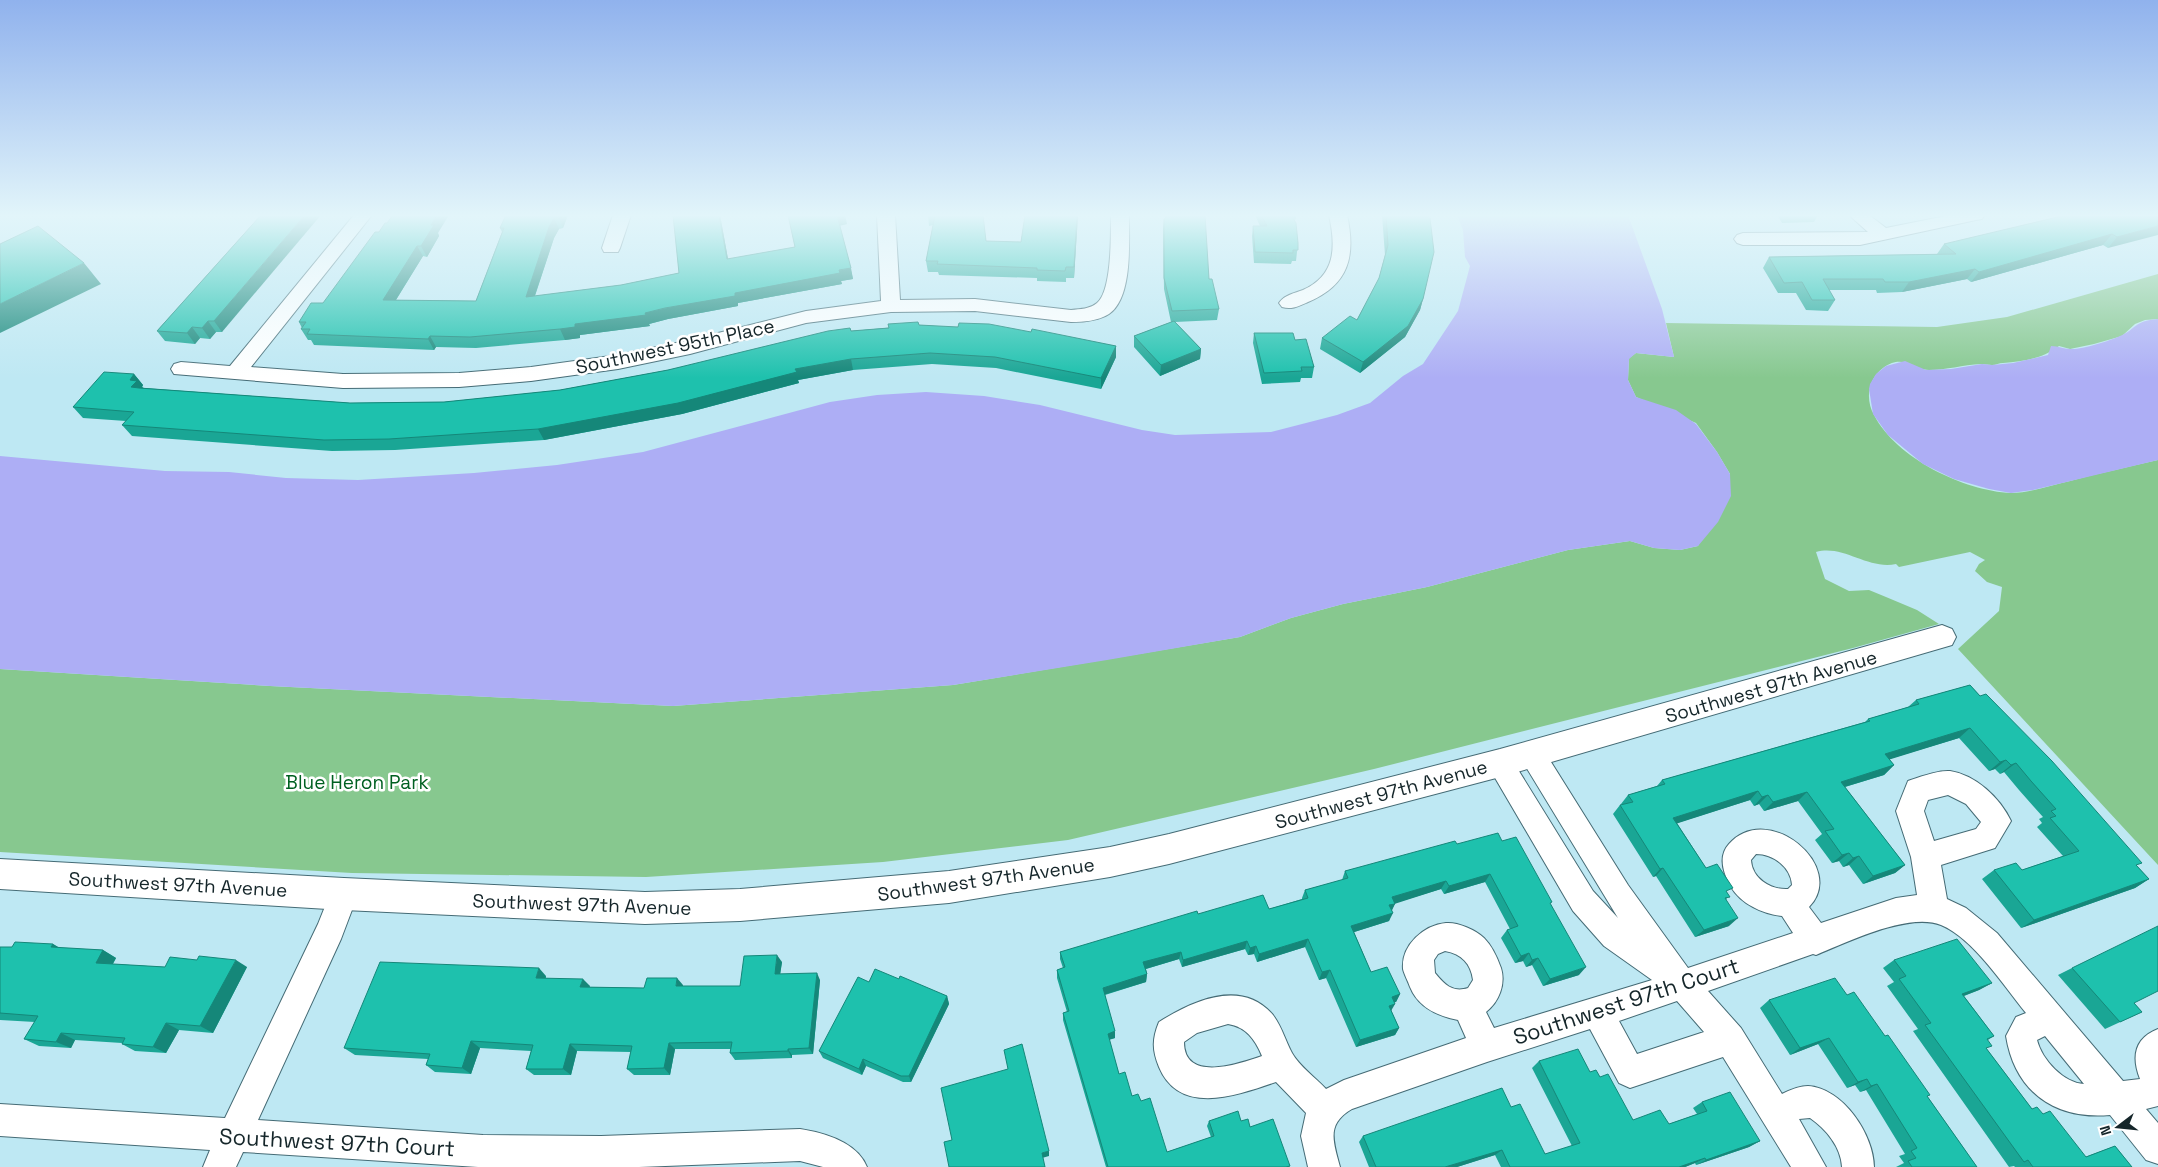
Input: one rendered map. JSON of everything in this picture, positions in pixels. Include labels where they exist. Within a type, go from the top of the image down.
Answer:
[{"type":"street","points":[[236,372],[319,269]]},
{"type":"street","points":[[889,269],[891,306]]},
{"type":"street","points":[[1107,306],[1116,292],[1117,269]]},
{"type":"street","points":[[1289,303],[1322,287],[1336,269]]},
{"type":"street","name":"Southwest 95th Place","points":[[181,369],[298,378],[395,382],[531,374],[645,356],[806,317],[891,306],[975,305],[1075,316],[1090,314],[1107,306]]},
{"type":"street","name":"Southwest 97th Avenue","points":[[0,874],[524,904],[697,908],[930,889],[1110,862],[1500,763],[1942,638]]},
{"type":"street","points":[[1532,754],[1618,895],[1681,983],[1730,1039],[1810,1167]]},
{"type":"street","points":[[1500,763],[1583,901],[1614,936],[1681,983]]},
{"type":"street","points":[[1925,857],[1934,908],[1950,914],[1969,926],[1987,943],[2158,1148]]},
{"type":"street","points":[[219,1167],[331,929],[344,894]]},
{"type":"street","points":[[1789,902],[1816,941]]},
{"type":"street","name":"Southwest 97th Court","points":[[1324,1109],[1344,1096],[1487,1046],[1816,941],[1896,912],[1934,908]]},
{"type":"street","points":[[1466,1005],[1487,1046]]},
{"type":"street","points":[[1597,1011],[1630,1072],[1730,1039]]},
{"type":"street","points":[[2050,1019],[2027,1028],[2021,1036],[2022,1048],[2041,1075],[2059,1093],[2071,1099],[2115,1098],[2144,1095],[2158,1090]]},
{"type":"street","points":[[2158,1044],[2150,1054],[2150,1064],[2158,1082]]},
{"type":"street","points":[[1282,1064],[1324,1109],[1318,1127],[1317,1140],[1324,1167]]},
{"type":"street","points":[[1776,1112],[1809,1102],[1821,1105],[1833,1114],[1858,1154],[1858,1167]]},
{"type":"street","name":"Southwest 97th Court","points":[[0,1120],[233,1136],[516,1152],[643,1151],[800,1145],[838,1156],[850,1166]]},
{"type":"green space","name":"Blue Heron Park","points":[[2158,274],[2158,319],[2145,320],[2135,324],[2122,336],[2070,349],[2059,346],[2046,354],[2032,359],[1993,365],[1968,365],[1929,370],[1897,362],[1883,368],[1878,373],[1871,383],[1869,396],[1874,415],[1884,431],[1898,445],[1915,458],[1953,479],[1993,491],[2026,492],[2158,460],[2158,865],[1958,649],[1999,611],[2002,587],[1987,582],[1975,571],[1979,564],[1985,560],[1970,552],[1899,567],[1896,564],[1875,564],[1836,551],[1826,550],[1816,552],[1825,579],[1849,591],[1869,590],[1917,610],[1939,624],[1853,648],[1374,769],[1068,840],[883,862],[646,877],[352,873],[0,852],[0,669],[270,686],[673,706],[953,685],[1240,637],[1291,618],[1343,604],[1427,587],[1568,550],[1630,541],[1654,548],[1680,550],[1698,546],[1730,474],[1696,423],[1636,397],[1628,380],[1629,358],[1636,353],[1674,357],[1666,323],[1937,327],[2007,317]]},
{"type":"water","points":[[1469,269],[1648,269],[1662,309],[1674,357],[1636,353],[1629,359],[1628,380],[1636,397],[1676,410],[1696,424],[1717,452],[1730,474],[1731,496],[1718,522],[1698,546],[1680,550],[1654,548],[1630,541],[1568,550],[1427,587],[1343,604],[1291,618],[1240,637],[953,685],[673,706],[270,686],[0,669],[0,456],[165,471],[229,472],[286,478],[358,480],[474,473],[557,465],[643,452],[830,402],[877,395],[926,392],[984,396],[1040,405],[1142,430],[1175,435],[1271,432],[1337,415],[1370,403],[1403,376],[1423,364],[1458,311]]},
{"type":"water","points":[[2158,319],[2158,460],[2033,490],[2011,493],[1954,479],[1923,464],[1888,435],[1873,414],[1870,384],[1876,374],[1886,366],[1905,361],[1926,370],[2013,363],[2048,355],[2051,346],[2075,349],[2102,343],[2144,322]]},
{"type":"building","points":[[0,269],[71,269],[0,304]]},
{"type":"building","points":[[212,269],[258,269],[214,321],[208,321],[202,328],[192,327],[187,333],[157,331]]},
{"type":"building","points":[[348,269],[402,269],[383,300],[476,301],[488,269],[535,269],[526,297],[621,285],[679,273],[679,269],[842,269],[839,270],[840,273],[735,293],[735,296],[665,308],[645,313],[646,315],[575,324],[575,327],[560,329],[470,337],[430,336],[428,339],[307,334],[310,329],[301,329],[306,322],[299,322],[311,303],[323,303]]},
{"type":"building","points":[[1037,269],[1065,269],[1065,271]]},
{"type":"building","points":[[1164,269],[1208,269],[1209,279],[1212,279],[1219,309],[1172,311],[1164,278]]},
{"type":"building","points":[[1381,269],[1430,269],[1423,299],[1408,326],[1363,362],[1322,338],[1350,316],[1357,320],[1379,278]]},
{"type":"building","points":[[1776,269],[1973,269],[1909,282],[1885,282],[1883,279],[1823,279],[1835,300],[1812,300],[1802,282],[1784,283]]},
{"type":"building","points":[[1174,321],[1201,349],[1161,365],[1134,336]]},
{"type":"building","points":[[918,322],[919,325],[958,327],[959,323],[989,324],[1031,332],[1032,329],[1116,346],[1101,378],[995,357],[930,353],[851,359],[795,369],[797,372],[678,403],[538,429],[389,439],[324,440],[122,425],[134,412],[73,407],[104,372],[134,374],[130,380],[137,381],[131,387],[139,388],[350,403],[444,402],[560,390],[668,370],[828,331],[850,328],[851,331],[889,328],[888,324]]},
{"type":"building","points":[[1254,333],[1293,333],[1295,340],[1306,339],[1314,367],[1301,367],[1302,371],[1264,373]]},
{"type":"building","points":[[1970,685],[1980,696],[1986,694],[2052,761],[2142,863],[2136,865],[2149,879],[2034,920],[1994,870],[2016,863],[2022,870],[2079,851],[2050,818],[2056,816],[2051,811],[2056,809],[2016,763],[2011,765],[2006,760],[2000,762],[1970,728],[1885,754],[1894,765],[1841,782],[1905,865],[1873,876],[1859,856],[1853,858],[1849,853],[1842,855],[1825,831],[1834,829],[1807,792],[1773,802],[1768,795],[1762,797],[1758,791],[1673,818],[1706,868],[1717,864],[1733,888],[1726,891],[1730,897],[1725,898],[1738,918],[1704,930],[1663,868],[1660,869],[1620,805],[1633,802],[1628,795],[1665,784],[1662,780],[1870,721],[1868,719],[1919,704],[1916,700]]},
{"type":"building","points":[[1498,833],[1502,841],[1516,837],[1586,967],[1550,979],[1538,958],[1532,960],[1529,953],[1521,956],[1507,930],[1518,926],[1490,874],[1449,886],[1446,881],[1392,897],[1395,904],[1389,905],[1393,913],[1351,926],[1371,972],[1387,967],[1400,994],[1392,997],[1395,1004],[1389,1006],[1399,1028],[1360,1040],[1330,970],[1322,972],[1308,939],[1259,954],[1256,946],[1250,948],[1247,941],[1183,960],[1181,952],[1143,962],[1147,974],[1103,988],[1115,1031],[1108,1034],[1119,1074],[1125,1072],[1132,1096],[1138,1094],[1141,1101],[1150,1098],[1167,1152],[1214,1136],[1209,1121],[1238,1111],[1241,1121],[1248,1119],[1250,1127],[1273,1119],[1290,1166],[1108,1167],[1063,1013],[1069,1011],[1057,970],[1065,967],[1060,952],[1197,911],[1198,914],[1263,895],[1269,909],[1308,898],[1305,890],[1348,878],[1345,871],[1455,841],[1457,844]]},
{"type":"building","points":[[2158,926],[2158,991],[2134,1003],[2142,1012],[2120,1022],[2072,968]]},
{"type":"building","points":[[1957,939],[1992,983],[1962,994],[1994,1036],[1987,1039],[1992,1046],[1986,1048],[2032,1109],[2037,1107],[2043,1114],[2050,1111],[2086,1157],[2115,1146],[2132,1167],[2033,1167],[2028,1160],[2024,1162],[1925,1025],[1931,1023],[1899,979],[1906,976],[1894,960]]},
{"type":"building","points":[[15,942],[53,944],[51,947],[103,950],[96,963],[165,967],[170,957],[197,960],[199,956],[236,960],[200,1026],[166,1023],[153,1047],[122,1044],[125,1038],[61,1033],[56,1042],[24,1039],[38,1016],[0,1013],[0,947],[12,947]]},
{"type":"building","points":[[777,955],[775,974],[817,973],[809,1048],[788,1049],[788,1051],[730,1053],[732,1042],[669,1043],[664,1068],[627,1069],[632,1046],[570,1044],[563,1069],[526,1069],[533,1045],[471,1041],[462,1068],[426,1065],[430,1054],[344,1048],[380,962],[539,968],[536,978],[583,979],[580,987],[644,988],[647,978],[677,978],[676,986],[740,986],[744,956]]},
{"type":"building","points":[[875,969],[899,979],[900,976],[947,996],[909,1076],[901,1076],[863,1059],[859,1069],[819,1051],[858,977],[869,982]]},
{"type":"building","points":[[1835,978],[1847,995],[1854,992],[1885,1036],[1888,1035],[1930,1095],[1927,1096],[1977,1167],[1912,1167],[1908,1161],[1916,1158],[1911,1151],[1917,1148],[1877,1084],[1871,1086],[1867,1079],[1858,1082],[1829,1038],[1800,1048],[1769,1000]]},
{"type":"building","points":[[1022,1044],[1049,1151],[1042,1153],[1045,1167],[949,1167],[944,1142],[952,1140],[941,1088],[1008,1069],[1004,1050]]},
{"type":"building","points":[[1578,1049],[1590,1072],[1596,1070],[1600,1077],[1608,1074],[1633,1120],[1660,1110],[1669,1124],[1707,1111],[1702,1102],[1730,1092],[1760,1141],[1706,1160],[1705,1158],[1679,1167],[1510,1167],[1502,1150],[1445,1167],[1376,1167],[1363,1136],[1502,1088],[1511,1107],[1520,1104],[1545,1154],[1580,1143],[1539,1061]]}]
